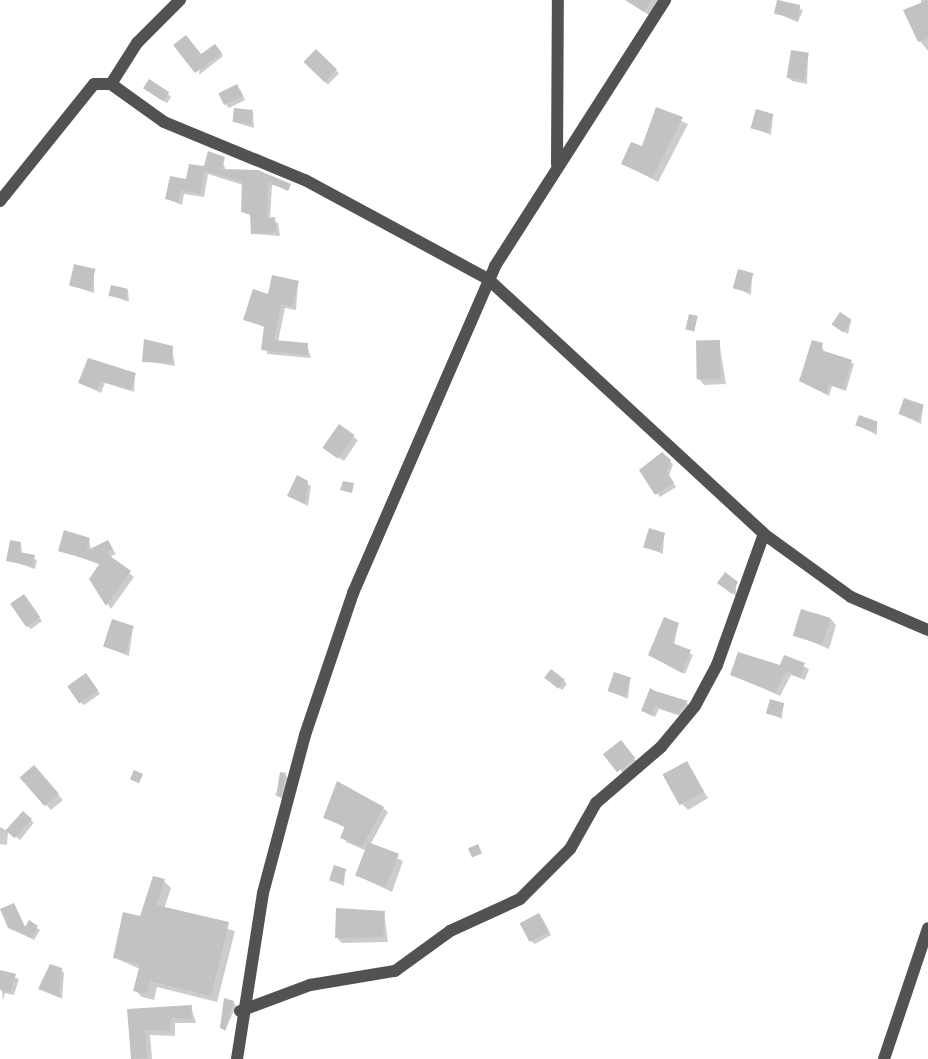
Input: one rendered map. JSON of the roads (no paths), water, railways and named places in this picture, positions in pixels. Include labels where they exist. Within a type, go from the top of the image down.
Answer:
[{"type":"street","points":[[111,84],[137,43],[180,0]]},
{"type":"street","points":[[557,164],[558,0]]},
{"type":"street","points":[[237,1059],[240,1011],[250,947],[305,735],[353,593],[488,279],[557,164],[665,0]]},
{"type":"street","points":[[0,201],[70,109],[94,84],[111,84],[164,122],[305,180],[488,279],[764,534],[851,597],[928,630]]},
{"type":"street","points":[[240,1011],[310,985],[395,971],[450,931],[520,900],[570,849],[596,803],[661,747],[695,706],[717,665],[764,534]]},
{"type":"street","points":[[884,1059],[928,928]]}]
